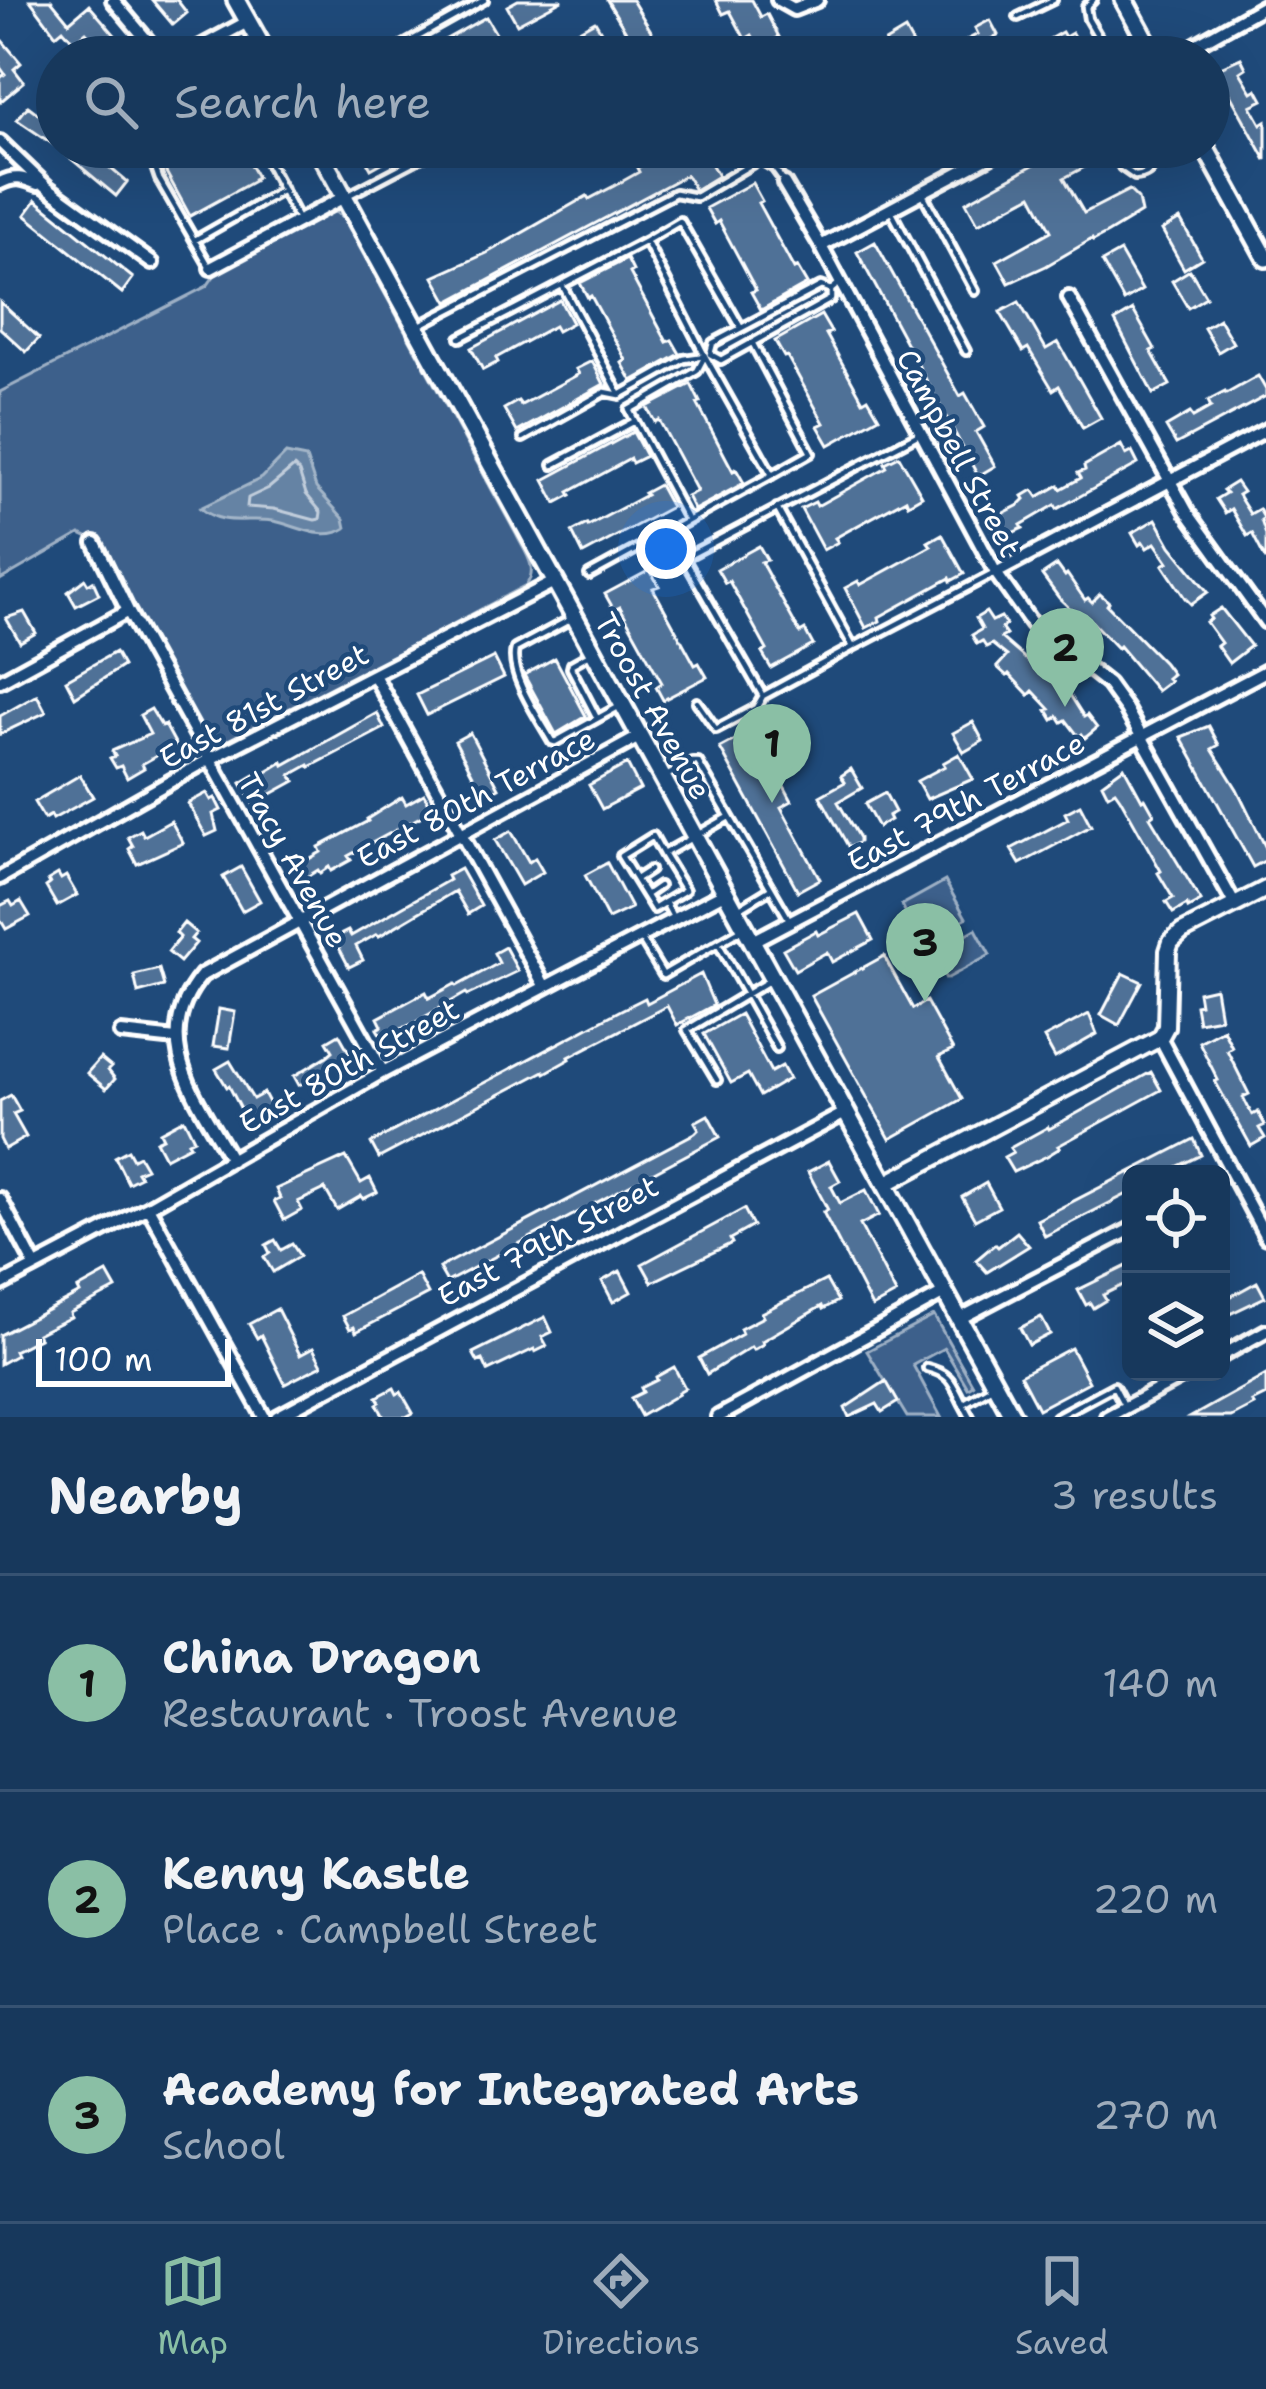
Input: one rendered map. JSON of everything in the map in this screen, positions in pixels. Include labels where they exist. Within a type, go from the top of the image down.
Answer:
[{"type":"main road","points":[[236,0],[256,36]]},
{"type":"main road","points":[[1124,0],[1144,36]]},
{"type":"main road","name":"Troost Avenue","points":[[328,168],[1013,1417]]},
{"type":"main road","points":[[1216,168],[1266,258]]},
{"type":"street","points":[[113,0],[143,36]]},
{"type":"street","points":[[778,0],[794,9],[817,0]]},
{"type":"street","points":[[1208,36],[1261,4]]},
{"type":"street","points":[[220,36],[248,21]]},
{"type":"street","points":[[0,142],[47,187],[152,263]]},
{"type":"street","points":[[821,246],[967,168]]},
{"type":"street","points":[[0,183],[21,177],[47,187]]},
{"type":"street","name":"Campbell Street","points":[[784,183],[996,573],[1032,624],[1108,684],[1126,709],[1235,905]]},
{"type":"street","points":[[211,268],[344,197]]},
{"type":"street","points":[[1069,298],[1170,482],[1208,544],[1266,622]]},
{"type":"street","points":[[996,573],[1266,430]]},
{"type":"street","name":"Tracy Avenue","points":[[95,543],[382,1072]]},
{"type":"street","name":"East 81st Street","points":[[0,878],[210,759],[554,582]]},
{"type":"street","points":[[0,681],[128,611]]},
{"type":"street","name":"East 79th Terrace","points":[[747,935],[790,921],[1266,671]]},
{"type":"street","points":[[374,675],[545,987]]},
{"type":"street","name":"East 80th Terrace","points":[[176,1039],[182,1004],[202,975],[639,737]]},
{"type":"street","points":[[885,1184],[1160,1038],[1166,1027],[1172,942],[1182,932],[1266,889]]},
{"type":"street","name":"East 80th Street","points":[[0,1285],[148,1207],[382,1072],[724,893]]},
{"type":"street","points":[[121,1033],[176,1039],[184,1073],[231,1160]]},
{"type":"street","points":[[1160,1038],[1220,1165]]},
{"type":"street","name":"East 79th Street","points":[[277,1417],[845,1113]]},
{"type":"street","points":[[1230,1184],[1266,1238]]},
{"type":"street","points":[[0,1199],[35,1266]]},
{"type":"street","points":[[148,1207],[264,1417]]},
{"type":"street","points":[[959,1319],[1122,1234]]},
{"type":"street","points":[[718,1417],[944,1293]]},
{"type":"street","points":[[1230,1351],[1266,1331]]},
{"type":"street","points":[[1107,1417],[1174,1381]]},
{"type":"lane","points":[[420,36],[484,0]]},
{"type":"lane","points":[[1018,17],[1053,0]]},
{"type":"lane","points":[[1093,0],[1086,7],[1087,16],[1098,36]]},
{"type":"lane","points":[[155,168],[211,268]]},
{"type":"lane","points":[[271,168],[299,221]]},
{"type":"lane","points":[[344,197],[400,168]]},
{"type":"lane","points":[[415,327],[675,193],[696,197],[745,168]]},
{"type":"lane","points":[[774,168],[784,183]]},
{"type":"lane","points":[[1123,168],[1135,176],[1152,168]]},
{"type":"lane","points":[[194,240],[283,190]]},
{"type":"lane","points":[[922,192],[975,291]]},
{"type":"lane","points":[[890,209],[965,351]]},
{"type":"lane","points":[[460,338],[680,221],[741,328]]},
{"type":"lane","points":[[646,241],[772,475]]},
{"type":"lane","points":[[562,285],[620,395]]},
{"type":"lane","points":[[524,438],[605,392],[620,395],[684,358],[708,355],[721,360],[831,299],[836,286],[820,286],[712,344],[708,355],[697,371],[629,410],[688,521]]},
{"type":"lane","points":[[589,575],[811,454],[752,343]]},
{"type":"lane","points":[[553,465],[635,421]]},
{"type":"lane","points":[[763,696],[684,558],[921,433]]},
{"type":"lane","points":[[777,508],[853,647]]},
{"type":"lane","points":[[697,702],[716,729],[756,708],[763,696],[996,573]]},
{"type":"lane","points":[[574,618],[515,649],[514,670],[555,742],[622,705]]},
{"type":"lane","points":[[593,652],[571,668],[598,719]]},
{"type":"lane","points":[[661,778],[698,762],[790,921]]},
{"type":"lane","points":[[664,859],[729,817]]},
{"type":"lane","points":[[653,836],[664,859],[685,890],[654,909],[621,856],[653,836]]},
{"type":"lane","points":[[636,879],[650,870]]},
{"type":"lane","points":[[646,895],[659,886]]},
{"type":"lane","points":[[734,912],[771,889]]},
{"type":"lane","points":[[664,902],[674,919]]},
{"type":"lane","points":[[640,937],[662,975],[718,943],[747,935]]},
{"type":"lane","points":[[718,943],[777,1048]]},
{"type":"lane","points":[[716,1080],[687,1030],[772,980]]},
{"type":"lane","points":[[927,1368],[949,1377],[970,1417]]},
{"type":"lane","points":[[963,1404],[995,1386]]},
{"type":"lane","points":[[1055,1417],[1114,1386],[1125,1407]]},
{"type":"shaded area","points":[[333,211],[343,217],[516,534],[529,559],[530,579],[223,747],[209,745],[133,607],[106,546],[80,534],[0,580],[0,392],[207,286],[217,272]]},
{"type":"shaded area","points":[[945,881],[966,918],[919,941],[902,905]]},
{"type":"shaded area","points":[[976,929],[990,955],[946,979],[932,953]]},
{"type":"shaded area","points":[[934,1316],[973,1385],[968,1388],[944,1348],[913,1365],[941,1417],[907,1417],[867,1351]]},
{"type":"water","points":[[286,454],[306,458],[316,488],[344,519],[346,528],[319,533],[273,521],[226,519],[200,508],[262,478]]},
{"type":"building","points":[[30,0],[51,0],[69,22],[89,5],[116,36],[86,32],[69,36],[63,29],[56,35]]},
{"type":"building","points":[[152,0],[177,0],[187,13],[173,25]]},
{"type":"building","points":[[518,0],[562,0],[517,24],[507,6]]},
{"type":"building","points":[[607,0],[632,0],[654,36],[629,36]]},
{"type":"building","points":[[716,0],[752,0],[761,17],[767,14],[778,36],[743,36],[730,11],[723,14]]},
{"type":"building","points":[[486,17],[497,36],[452,36]]},
{"type":"building","points":[[990,20],[998,35],[974,36],[975,28]]},
{"type":"building","points":[[595,21],[604,36],[568,36]]},
{"type":"building","points":[[0,38],[21,63],[14,69],[24,82],[0,102],[0,78],[5,74],[0,67]]},
{"type":"building","points":[[1241,58],[1246,68],[1240,72],[1263,100],[1251,106],[1261,124],[1266,121],[1266,160],[1230,94],[1230,63]]},
{"type":"building","points":[[28,106],[36,112],[36,133],[17,120]]},
{"type":"building","points":[[82,168],[110,168],[127,182],[116,196]]},
{"type":"building","points":[[164,168],[252,168],[254,181],[190,216]]},
{"type":"building","points":[[637,168],[714,168],[718,176],[695,190],[686,175],[448,302],[434,277],[639,172]]},
{"type":"building","points":[[1028,168],[1083,168],[1064,178],[1084,213],[1129,190],[1138,199],[1141,213],[1009,283],[997,261],[1051,231],[1032,195],[978,224],[966,202]]},
{"type":"building","points":[[752,183],[762,201],[758,203],[807,284],[761,310],[751,292],[756,290],[719,221],[715,224],[706,208]]},
{"type":"building","points":[[36,200],[133,278],[122,293],[25,215]]},
{"type":"building","points":[[1180,219],[1202,258],[1184,269],[1162,230]]},
{"type":"building","points":[[875,242],[960,396],[965,393],[984,427],[976,432],[995,466],[978,476],[857,252]]},
{"type":"building","points":[[1120,252],[1142,290],[1124,301],[1102,262]]},
{"type":"building","points":[[627,259],[667,342],[672,340],[680,354],[632,381],[622,363],[626,360],[580,283]]},
{"type":"building","points":[[1190,270],[1206,297],[1188,308],[1172,281]]},
{"type":"building","points":[[560,300],[572,323],[557,331],[554,326],[483,370],[471,348]]},
{"type":"building","points":[[0,302],[39,338],[26,352],[0,328]]},
{"type":"building","points":[[1019,302],[1046,349],[1058,342],[1101,418],[1083,428],[1059,386],[1053,390],[1028,348],[1023,351],[1000,312]]},
{"type":"building","points":[[1133,310],[1170,385],[1153,394],[1115,321]]},
{"type":"building","points":[[821,315],[831,332],[826,334],[863,401],[868,398],[879,417],[829,445],[818,426],[824,423],[775,341]]},
{"type":"building","points":[[1219,319],[1233,343],[1218,352],[1204,328]]},
{"type":"building","points":[[592,361],[604,384],[517,432],[504,409],[579,374],[576,369]]},
{"type":"building","points":[[1258,376],[1266,396],[1176,444],[1166,427],[1190,413],[1193,417],[1211,407],[1208,401]]},
{"type":"building","points":[[691,384],[733,471],[744,483],[694,510],[687,496],[697,491],[659,420],[655,422],[647,407]]},
{"type":"building","points":[[633,432],[646,456],[632,463],[630,459],[556,503],[544,480]]},
{"type":"building","points":[[1121,445],[1138,464],[996,540],[990,528],[999,523],[996,517],[1019,505],[1023,496],[1033,490],[1038,497],[1059,485],[1061,489],[1081,478],[1078,473],[1084,466]]},
{"type":"building","points":[[899,456],[922,496],[908,504],[906,499],[835,538],[838,542],[823,550],[801,509],[815,502],[817,506]]},
{"type":"building","points":[[1236,482],[1250,514],[1259,509],[1264,518],[1266,560],[1252,533],[1247,536],[1231,509],[1225,513],[1216,499]]},
{"type":"building","points":[[659,485],[671,507],[583,554],[572,532]]},
{"type":"building","points":[[1156,519],[1208,592],[1191,604],[1163,565],[1168,562],[1155,543],[1147,548],[1143,542],[1139,545],[1132,533]]},
{"type":"building","points":[[942,534],[964,574],[866,628],[845,588],[858,581],[860,585],[931,546],[928,542]]},
{"type":"building","points":[[759,546],[767,560],[761,562],[800,633],[805,630],[813,645],[771,668],[762,653],[767,650],[729,581],[725,583],[717,569]]},
{"type":"building","points":[[1057,565],[1085,600],[1092,602],[1100,594],[1109,602],[1164,663],[1172,674],[1167,678],[1170,681],[1157,691],[1119,646],[1059,598],[1042,575]]},
{"type":"building","points":[[650,570],[659,586],[653,588],[695,665],[699,663],[707,677],[663,700],[656,687],[662,683],[620,607],[614,610],[605,594]]},
{"type":"building","points":[[85,579],[88,584],[93,581],[99,594],[76,606],[68,592]]},
{"type":"building","points":[[1221,608],[1251,646],[1229,663],[1206,622]]},
{"type":"building","points":[[24,612],[36,633],[20,642],[6,618]]},
{"type":"building","points":[[986,612],[992,621],[1001,617],[1006,635],[1001,638],[1070,695],[1097,728],[1079,737],[1066,720],[1058,716],[1053,720],[1050,709],[1033,691],[1029,695],[997,667],[1007,656],[992,644],[977,644],[972,635],[982,629],[976,618]]},
{"type":"building","points":[[115,652],[123,666],[75,697],[66,680]]},
{"type":"building","points":[[494,657],[504,677],[427,715],[417,695]]},
{"type":"building","points":[[555,658],[586,716],[556,734],[524,675]]},
{"type":"building","points":[[37,695],[46,712],[0,734],[0,716]]},
{"type":"building","points":[[151,709],[176,745],[127,778],[110,758],[115,756],[112,751],[150,734],[140,715]]},
{"type":"building","points":[[377,713],[384,728],[291,775],[295,781],[266,797],[273,809],[260,816],[241,783],[284,765]]},
{"type":"building","points":[[973,722],[983,741],[964,752],[953,733]]},
{"type":"building","points":[[1209,726],[1219,745],[1212,749],[1266,848],[1266,860],[1253,867],[1181,737]]},
{"type":"building","points":[[754,730],[792,801],[781,807],[820,879],[798,891],[720,748]]},
{"type":"building","points":[[470,733],[499,788],[484,796],[455,741]]},
{"type":"building","points":[[959,754],[973,779],[927,799],[917,781]]},
{"type":"building","points":[[627,764],[640,789],[602,809],[589,785]]},
{"type":"building","points":[[1124,767],[1201,901],[1188,908],[1173,913],[1166,902],[1173,898],[1161,871],[1120,798],[1115,791],[1108,795],[1102,783]]},
{"type":"building","points":[[851,769],[862,788],[838,802],[859,838],[849,848],[820,796],[845,782],[841,776]]},
{"type":"building","points":[[80,775],[93,797],[53,819],[51,815],[44,819],[34,802]]},
{"type":"building","points":[[207,793],[221,810],[213,814],[217,831],[206,836],[188,803]]},
{"type":"building","points":[[885,793],[895,812],[878,827],[865,804]]},
{"type":"building","points":[[424,794],[433,810],[348,856],[351,860],[331,871],[329,867],[318,870],[302,880],[295,867],[321,852],[319,847],[402,797],[406,804]]},
{"type":"building","points":[[1080,805],[1091,826],[1020,864],[1011,849],[1068,819],[1065,813]]},
{"type":"building","points":[[171,821],[183,843],[137,864],[128,837],[141,830],[144,836]]},
{"type":"building","points":[[511,831],[529,862],[535,858],[543,872],[521,885],[495,840]]},
{"type":"building","points":[[607,863],[631,908],[608,919],[585,875]]},
{"type":"building","points":[[241,867],[260,901],[242,911],[223,877]]},
{"type":"building","points":[[460,869],[481,906],[468,914],[455,891],[356,946],[363,960],[349,967],[334,938],[348,931],[351,936],[449,880],[447,876]]},
{"type":"building","points":[[58,874],[61,879],[66,876],[77,895],[57,906],[46,887]]},
{"type":"building","points":[[10,901],[13,906],[21,901],[30,916],[6,929],[0,906]]},
{"type":"building","points":[[859,914],[873,940],[832,962],[827,952],[795,970],[783,949]]},
{"type":"building","points":[[184,923],[196,933],[191,939],[196,943],[180,962],[168,952]]},
{"type":"building","points":[[505,947],[518,971],[382,1037],[378,1018],[426,992],[429,998],[499,963],[494,953]]},
{"type":"building","points":[[884,956],[913,1009],[926,1001],[953,1050],[939,1057],[962,1099],[890,1139],[811,996]]},
{"type":"building","points":[[159,969],[164,986],[138,993],[134,975]]},
{"type":"building","points":[[1123,973],[1142,982],[1119,1025],[1101,1015]]},
{"type":"building","points":[[701,974],[714,1005],[677,1025],[667,1006],[379,1158],[371,1143],[621,1010],[645,998],[647,1003]]},
{"type":"building","points":[[1215,988],[1220,1018],[1198,1022],[1198,992]]},
{"type":"building","points":[[219,1009],[235,1012],[229,1048],[213,1046]]},
{"type":"building","points":[[740,1014],[771,1072],[782,1066],[789,1079],[760,1096],[748,1074],[731,1083],[704,1034]]},
{"type":"building","points":[[1089,1014],[1097,1034],[1055,1058],[1044,1038]]},
{"type":"building","points":[[1223,1029],[1232,1047],[1227,1050],[1249,1094],[1243,1097],[1252,1115],[1258,1112],[1265,1125],[1259,1128],[1265,1138],[1251,1146],[1199,1042]]},
{"type":"building","points":[[339,1034],[352,1057],[299,1085],[294,1076],[333,1051],[327,1041]]},
{"type":"building","points":[[100,1058],[111,1067],[108,1070],[115,1079],[106,1089],[87,1073]]},
{"type":"building","points":[[230,1061],[253,1099],[264,1093],[273,1110],[248,1123],[216,1069]]},
{"type":"building","points":[[1151,1072],[1161,1090],[1013,1172],[1004,1157],[1013,1152],[1010,1148]]},
{"type":"building","points":[[11,1095],[20,1111],[13,1114],[26,1137],[5,1149],[0,1139],[0,1101]]},
{"type":"building","points":[[708,1115],[720,1137],[447,1282],[439,1268],[695,1133],[699,1129],[695,1122]]},
{"type":"building","points":[[184,1119],[194,1139],[165,1158],[156,1141],[163,1138],[160,1132]]},
{"type":"building","points":[[1194,1139],[1201,1155],[1180,1165],[1144,1165]]},
{"type":"building","points":[[128,1150],[146,1168],[128,1183],[115,1157]]},
{"type":"building","points":[[346,1157],[361,1183],[370,1178],[377,1192],[337,1210],[325,1189],[298,1202],[302,1210],[284,1220],[274,1201],[280,1198],[276,1189]]},
{"type":"building","points":[[829,1161],[840,1181],[831,1186],[840,1203],[866,1190],[879,1215],[860,1225],[896,1294],[872,1307],[808,1172]]},
{"type":"building","points":[[1122,1176],[1122,1197],[1045,1236],[1037,1220]]},
{"type":"building","points":[[986,1183],[999,1207],[975,1220],[962,1197]]},
{"type":"building","points":[[744,1209],[753,1226],[730,1239],[732,1243],[652,1282],[642,1264]]},
{"type":"building","points":[[1017,1232],[1029,1246],[987,1272],[976,1260]]},
{"type":"building","points":[[275,1240],[281,1250],[292,1244],[300,1256],[273,1272],[264,1257],[270,1253],[266,1245]]},
{"type":"building","points":[[1122,1268],[1122,1286],[1103,1295],[1106,1300],[1093,1308],[1078,1290]]},
{"type":"building","points":[[620,1271],[631,1292],[613,1302],[602,1281]]},
{"type":"building","points":[[107,1273],[116,1289],[37,1334],[39,1338],[0,1364],[0,1335],[80,1293],[78,1289]]},
{"type":"building","points":[[418,1275],[428,1294],[356,1332],[350,1329],[343,1316]]},
{"type":"building","points":[[826,1280],[838,1301],[707,1374],[699,1358],[742,1334],[740,1329],[763,1317],[761,1313]]},
{"type":"building","points":[[1257,1282],[1265,1297],[1230,1314],[1230,1297]]},
{"type":"building","points":[[277,1309],[300,1355],[313,1348],[322,1365],[285,1384],[261,1335],[257,1338],[249,1324]]},
{"type":"building","points":[[545,1317],[552,1332],[542,1337],[547,1346],[488,1371],[483,1360],[478,1362],[473,1353]]},
{"type":"building","points":[[1041,1317],[1050,1334],[1029,1345],[1020,1328]]},
{"type":"building","points":[[1071,1348],[1089,1382],[1038,1409],[1020,1375]]},
{"type":"building","points":[[674,1367],[685,1388],[641,1416],[631,1398]]},
{"type":"building","points":[[1266,1375],[1266,1395],[1254,1405],[1231,1417],[1191,1417]]},
{"type":"building","points":[[886,1381],[898,1402],[882,1412],[877,1404],[849,1417],[845,1408]]},
{"type":"building","points":[[394,1388],[413,1413],[384,1417],[377,1397]]},
{"type":"place","name":"Kenny Kastle","points":[[1065,707]]},
{"type":"place","name":"China Dragon","points":[[772,803]]},
{"type":"place","name":"Academy for Integrated Arts","points":[[925,1002]]}]
